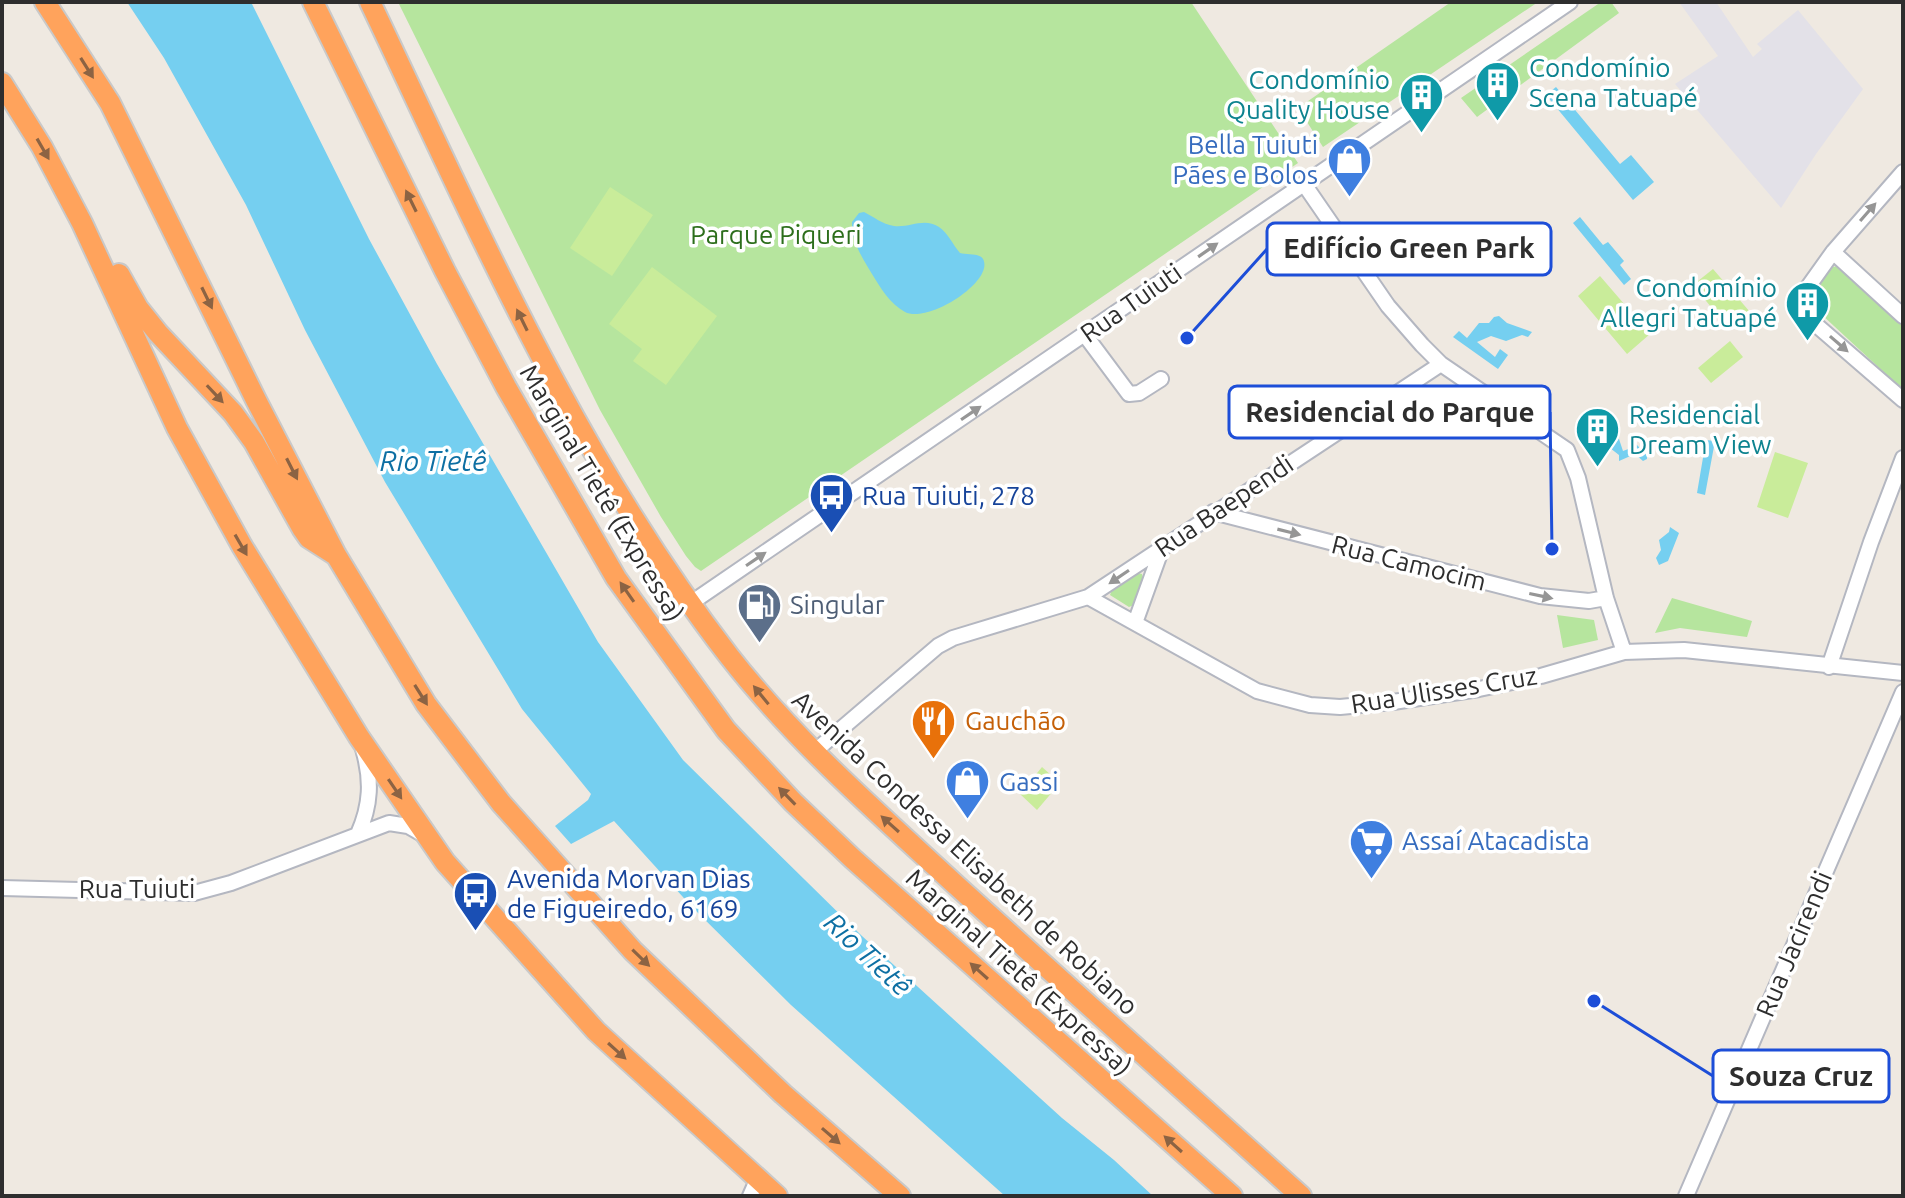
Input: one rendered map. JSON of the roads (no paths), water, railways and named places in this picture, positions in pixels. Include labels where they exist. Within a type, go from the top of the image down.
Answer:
[{"type":"highway","points":[[45,2],[110,103],[336,555],[426,704],[501,803],[633,951],[783,1094],[900,1196]]},
{"type":"highway","name":"Marginal Tietê (Expressa)","points":[[313,2],[445,271],[506,387],[616,578],[726,730],[793,802],[853,859],[1232,1196]]},
{"type":"highway","points":[[356,2],[417,117],[430,127]]},
{"type":"highway","name":"Avenida Condessa Elisabeth de Robiano","points":[[370,2],[578,429],[691,603],[767,701],[814,752],[1054,977],[1301,1196]]},
{"type":"highway","points":[[2,83],[42,147],[82,223],[177,428],[242,546],[359,737],[429,838],[457,877],[596,1031],[754,1187],[777,1196]]},
{"type":"highway","points":[[82,223],[94,232],[138,308],[233,413],[254,442],[309,538],[336,555]]},
{"type":"street","name":"Rua Tuiuti","points":[[691,603],[1570,2]]},
{"type":"street","points":[[1903,172],[1799,296],[1800,311],[1903,400]]},
{"type":"street","points":[[1304,184],[1388,306],[1441,364],[1567,450],[1578,478],[1606,598],[1624,652]]},
{"type":"street","points":[[1833,252],[1903,316]]},
{"type":"street","points":[[1085,335],[1129,394],[1139,393],[1161,379]]},
{"type":"street","name":"Rua Baependi","points":[[1088,597],[1441,364]]},
{"type":"street","points":[[1829,667],[1903,458]]},
{"type":"street","name":"Rua Camocim","points":[[1213,512],[1540,596],[1589,601],[1606,598]]},
{"type":"street","points":[[1135,623],[1162,548]]},
{"type":"street","points":[[814,752],[938,646],[953,638],[1088,597]]},
{"type":"street","name":"Rua Ulisses Cruz","points":[[1088,597],[1257,691],[1310,705],[1340,707],[1393,702],[1479,689],[1541,676],[1624,652],[1684,650],[1903,673]]},
{"type":"street","name":"Rua Jacirendi","points":[[1686,1196],[1903,692]]},
{"type":"street","points":[[358,834],[370,802],[370,780],[359,737]]},
{"type":"street","name":"Rua Tuiuti","points":[[2,888],[194,893],[231,883],[389,823],[398,823],[429,838]]},
{"type":"water","name":"Rio Tietê","points":[[127,2],[251,2],[369,239],[437,364],[598,642],[683,760],[862,936],[1062,1118],[1153,1196],[1005,1196],[791,1005],[692,907],[614,821],[571,844],[555,826],[588,800],[591,794],[522,709],[385,482],[305,330],[246,205],[164,58]]},
{"type":"water","points":[[1556,87],[1620,164],[1631,155],[1654,182],[1633,200],[1546,95]]},
{"type":"water","points":[[864,212],[894,226],[928,223],[939,227],[960,253],[983,259],[984,268],[979,278],[970,289],[943,306],[929,312],[905,312],[882,290],[856,243],[852,222],[859,213]]},
{"type":"water","points":[[1580,217],[1603,245],[1608,242],[1624,261],[1620,265],[1631,279],[1624,285],[1573,223]]},
{"type":"water","points":[[1499,316],[1507,323],[1532,332],[1528,337],[1522,335],[1506,341],[1491,336],[1477,342],[1495,357],[1500,349],[1508,355],[1498,369],[1453,337],[1459,331],[1467,338],[1479,323],[1489,323]]},
{"type":"water","points":[[1610,435],[1619,439],[1623,451],[1631,448],[1634,442],[1647,455],[1647,459],[1643,461],[1635,454],[1619,461],[1619,455],[1610,448],[1611,441],[1606,442],[1605,437]]},
{"type":"water","points":[[1706,440],[1715,441],[1705,495],[1697,493]]},
{"type":"water","points":[[1670,527],[1679,533],[1668,561],[1659,565],[1656,558],[1661,550],[1659,540],[1669,532]]},
{"type":"place","name":"Condomínio Scena Tatuapé","points":[[1498,122]]},
{"type":"place","name":"Condomínio Quality House","points":[[1421,134]]},
{"type":"place","name":"Bella Tuiuti Pães e Bolos","points":[[1349,199]]},
{"type":"place","name":"Edifício Green Park","points":[[1187,338]]},
{"type":"place","name":"Condomínio Allegri Tatuapé","points":[[1808,342]]},
{"type":"place","name":"Residencial Dream View","points":[[1598,469]]},
{"type":"place","name":"Rua Tuiuti, 278","points":[[831,535]]},
{"type":"place","name":"Residencial do Parque","points":[[1552,549]]},
{"type":"place","name":"Singular","points":[[759,644]]},
{"type":"place","name":"Gauchão","points":[[934,760]]},
{"type":"place","name":"Gassi","points":[[968,821]]},
{"type":"place","name":"Assaí Atacadista","points":[[1371,880]]},
{"type":"place","name":"Avenida Morvan Dias de Figueiredo, 6169","points":[[476,933]]},
{"type":"place","name":"Souza Cruz","points":[[1594,1001]]},
{"type":"park label","name":"Parque Piqueri","points":[[776,235]]}]
